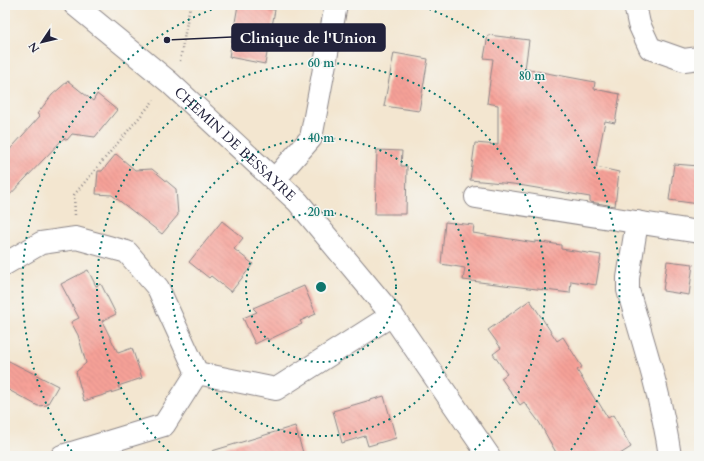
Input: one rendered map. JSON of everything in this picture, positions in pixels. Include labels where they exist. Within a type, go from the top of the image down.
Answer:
[{"type":"street","name":"CHEMIN DE BESSAYRE","points":[[75,5],[169,82],[275,180],[309,214],[392,315],[489,456]]},
{"type":"street","points":[[275,180],[311,138],[336,5]]},
{"type":"street","points":[[635,5],[639,24],[650,48],[684,60],[699,58]]},
{"type":"street","points":[[476,197],[699,232]]},
{"type":"street","points":[[637,222],[628,278],[628,290],[659,398],[667,431],[670,456]]},
{"type":"street","points":[[5,264],[41,243],[76,238],[128,252],[158,288],[198,373]]},
{"type":"street","points":[[198,373],[276,389],[392,315]]},
{"type":"street","points":[[62,456],[164,426],[198,373]]},
{"type":"path","points":[[76,238],[74,194],[169,82],[180,62],[190,5]]},
{"type":"building","points":[[238,5],[249,5],[275,10],[265,64],[229,57]]},
{"type":"building","points":[[488,35],[529,40],[525,69],[595,82],[594,89],[620,94],[615,123],[605,121],[596,167],[619,172],[615,206],[590,202],[590,197],[513,184],[470,180],[475,143],[498,145],[498,105],[487,103],[493,59],[484,58]]},
{"type":"building","points":[[394,53],[428,59],[419,111],[384,106]]},
{"type":"building","points":[[68,81],[93,101],[97,94],[117,110],[95,137],[72,134],[67,140],[64,138],[5,200],[5,155],[40,116],[37,114],[52,95]]},
{"type":"building","points":[[377,150],[402,151],[401,166],[407,166],[406,214],[375,214]]},
{"type":"building","points":[[116,154],[135,170],[152,169],[176,189],[178,215],[162,234],[112,195],[96,194],[98,171],[102,171]]},
{"type":"building","points":[[674,164],[699,166],[699,204],[669,200]]},
{"type":"building","points":[[222,221],[243,238],[234,249],[253,264],[231,292],[211,276],[209,278],[189,262]]},
{"type":"building","points":[[445,222],[474,225],[473,233],[535,243],[535,241],[561,245],[561,249],[601,255],[596,285],[571,281],[570,293],[463,280],[465,268],[441,264]]},
{"type":"building","points":[[667,261],[693,264],[689,295],[663,291]]},
{"type":"building","points":[[88,270],[96,286],[101,284],[116,314],[102,321],[118,353],[132,348],[142,378],[118,386],[120,390],[84,401],[76,372],[86,363],[78,335],[71,322],[79,318],[61,284]]},
{"type":"building","points":[[304,286],[316,314],[300,321],[302,324],[268,340],[267,338],[255,344],[243,318],[257,312],[253,308]]},
{"type":"building","points":[[530,300],[557,341],[563,337],[582,367],[577,370],[596,401],[597,400],[608,418],[613,415],[631,447],[617,456],[558,456],[539,422],[524,402],[520,405],[501,378],[507,374],[493,354],[501,348],[488,330]]},
{"type":"building","points":[[5,359],[58,386],[47,405],[38,406],[5,388]]},
{"type":"building","points":[[384,396],[396,438],[368,446],[365,436],[342,443],[333,411]]},
{"type":"building","points":[[295,426],[304,456],[213,456],[212,451]]},
{"type":"place","name":"Clinique de l'Union","points":[[167,40]]}]
